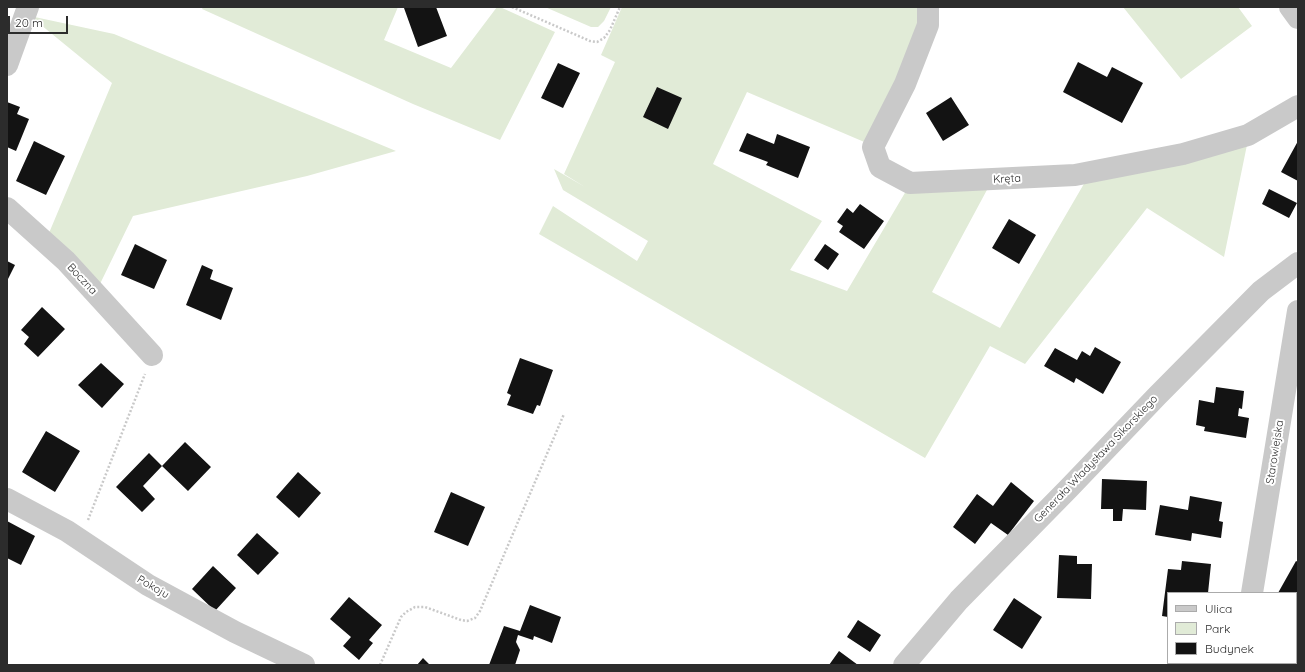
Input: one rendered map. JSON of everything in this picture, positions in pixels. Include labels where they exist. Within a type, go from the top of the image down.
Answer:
[{"type":"street","points":[[7,65],[28,7]]},
{"type":"street","name":"Kręta","points":[[928,7],[928,25],[911,69],[905,84],[873,146],[880,167],[910,183],[1083,174],[1183,154],[1248,135],[1298,106]]},
{"type":"street","points":[[1290,7],[1298,18]]},
{"type":"street","name":"Boczna","points":[[7,208],[66,261],[152,355]]},
{"type":"street","name":"Generała Władysława Sikorskiego","points":[[904,665],[959,600],[1157,396],[1261,291],[1298,263]]},
{"type":"street","name":"Starowiejska","points":[[1252,592],[1298,311]]},
{"type":"street","name":"Pokoju","points":[[7,499],[67,531],[148,585],[235,632],[304,665]]},
{"type":"path","points":[[512,7],[590,41],[597,42],[604,38],[610,30],[620,7]]},
{"type":"path","points":[[80,539],[152,355]]},
{"type":"path","points":[[380,665],[401,617],[415,607],[426,607],[460,620],[467,621],[475,618],[480,611],[564,414]]},
{"type":"green space","points":[[203,7],[398,7],[384,40],[451,68],[497,7],[555,32],[500,140],[413,104],[202,9]]},
{"type":"green space","points":[[545,7],[611,7],[604,21],[598,27],[591,27]]},
{"type":"green space","points":[[622,7],[923,7],[922,25],[869,144],[747,92],[713,164],[822,221],[790,270],[847,291],[909,186],[988,188],[932,292],[1000,328],[1085,182],[1248,140],[1224,257],[1147,208],[1025,364],[990,346],[925,458],[539,234],[553,206],[637,261],[648,241],[563,190],[554,169],[585,187],[564,174],[615,62],[601,55]]},
{"type":"green space","points":[[1123,7],[1238,7],[1252,26],[1181,79]]},
{"type":"green space","points":[[30,16],[114,34],[396,151],[307,176],[133,216],[99,286],[49,233],[112,83]]},
{"type":"green space","points":[[1298,628],[1298,665],[1253,665],[1297,664]]},
{"type":"building","points":[[436,7],[447,36],[418,47],[404,8]]},
{"type":"building","points":[[1078,62],[1107,77],[1112,67],[1143,83],[1122,123],[1063,92]]},
{"type":"building","points":[[558,63],[580,73],[563,108],[541,98]]},
{"type":"building","points":[[657,87],[682,98],[668,129],[643,117]]},
{"type":"building","points":[[951,97],[969,125],[943,141],[926,113]]},
{"type":"building","points":[[7,102],[20,107],[17,114],[29,119],[16,151],[7,147]]},
{"type":"building","points":[[747,133],[774,144],[777,134],[810,147],[798,178],[766,165],[768,162],[739,151]]},
{"type":"building","points":[[34,141],[65,156],[46,195],[16,181]]},
{"type":"building","points":[[1298,141],[1298,181],[1281,172]]},
{"type":"building","points":[[1269,189],[1297,203],[1289,218],[1262,204]]},
{"type":"building","points":[[860,204],[884,221],[864,249],[839,232],[843,226],[837,222],[847,208],[853,213]]},
{"type":"building","points":[[1009,219],[1036,235],[1019,264],[992,248]]},
{"type":"building","points":[[135,244],[167,260],[154,289],[121,275]]},
{"type":"building","points":[[825,244],[839,254],[828,270],[814,260]]},
{"type":"building","points":[[7,261],[15,265],[7,281]]},
{"type":"building","points":[[202,265],[213,270],[210,279],[233,288],[221,320],[186,305]]},
{"type":"building","points":[[42,307],[65,329],[38,357],[24,344],[29,337],[21,330]]},
{"type":"building","points":[[1095,347],[1121,362],[1103,394],[1076,378],[1074,383],[1044,366],[1055,348],[1077,360],[1082,351],[1090,356]]},
{"type":"building","points":[[520,358],[553,370],[540,406],[537,405],[533,414],[507,405],[511,395],[507,393]]},
{"type":"building","points":[[101,363],[124,384],[102,408],[78,385]]},
{"type":"building","points":[[1216,387],[1244,391],[1242,409],[1239,408],[1238,416],[1249,418],[1246,438],[1204,431],[1205,427],[1196,425],[1199,400],[1214,403]]},
{"type":"building","points":[[46,431],[80,451],[55,492],[22,472]]},
{"type":"building","points":[[185,442],[211,467],[188,491],[162,466]]},
{"type":"building","points":[[149,453],[162,466],[143,486],[155,499],[142,512],[116,487]]},
{"type":"building","points":[[298,472],[321,493],[299,518],[276,497]]},
{"type":"building","points":[[1102,479],[1147,481],[1146,510],[1123,509],[1122,521],[1113,521],[1113,509],[1101,509]]},
{"type":"building","points":[[1011,482],[1034,501],[1008,535],[991,523],[975,544],[953,527],[977,494],[993,506]]},
{"type":"building","points":[[451,492],[485,507],[468,546],[434,532]]},
{"type":"building","points":[[1190,496],[1222,502],[1219,521],[1223,522],[1221,538],[1192,533],[1191,541],[1155,535],[1160,505],[1188,510]]},
{"type":"building","points":[[7,521],[35,536],[21,565],[7,558]]},
{"type":"building","points":[[257,533],[279,553],[258,575],[237,555]]},
{"type":"building","points":[[1059,555],[1077,556],[1077,564],[1092,564],[1091,599],[1057,598]]},
{"type":"building","points":[[1182,561],[1211,564],[1208,592],[1167,592],[1167,617],[1162,616],[1168,569],[1181,570]]},
{"type":"building","points":[[1296,561],[1298,562],[1298,619],[1297,592],[1279,592]]},
{"type":"building","points":[[213,566],[236,588],[215,611],[192,589]]},
{"type":"building","points":[[349,597],[382,625],[369,640],[373,643],[359,660],[343,646],[351,637],[330,619]]},
{"type":"building","points":[[1014,598],[1042,617],[1022,649],[993,630]]},
{"type":"building","points":[[530,605],[561,617],[552,643],[534,636],[533,640],[518,635],[516,642],[520,650],[515,665],[489,665],[504,626],[520,631]]},
{"type":"building","points":[[858,620],[881,635],[870,652],[847,637]]},
{"type":"building","points":[[839,651],[858,665],[829,665]]},
{"type":"building","points":[[423,658],[430,665],[417,665]]}]
